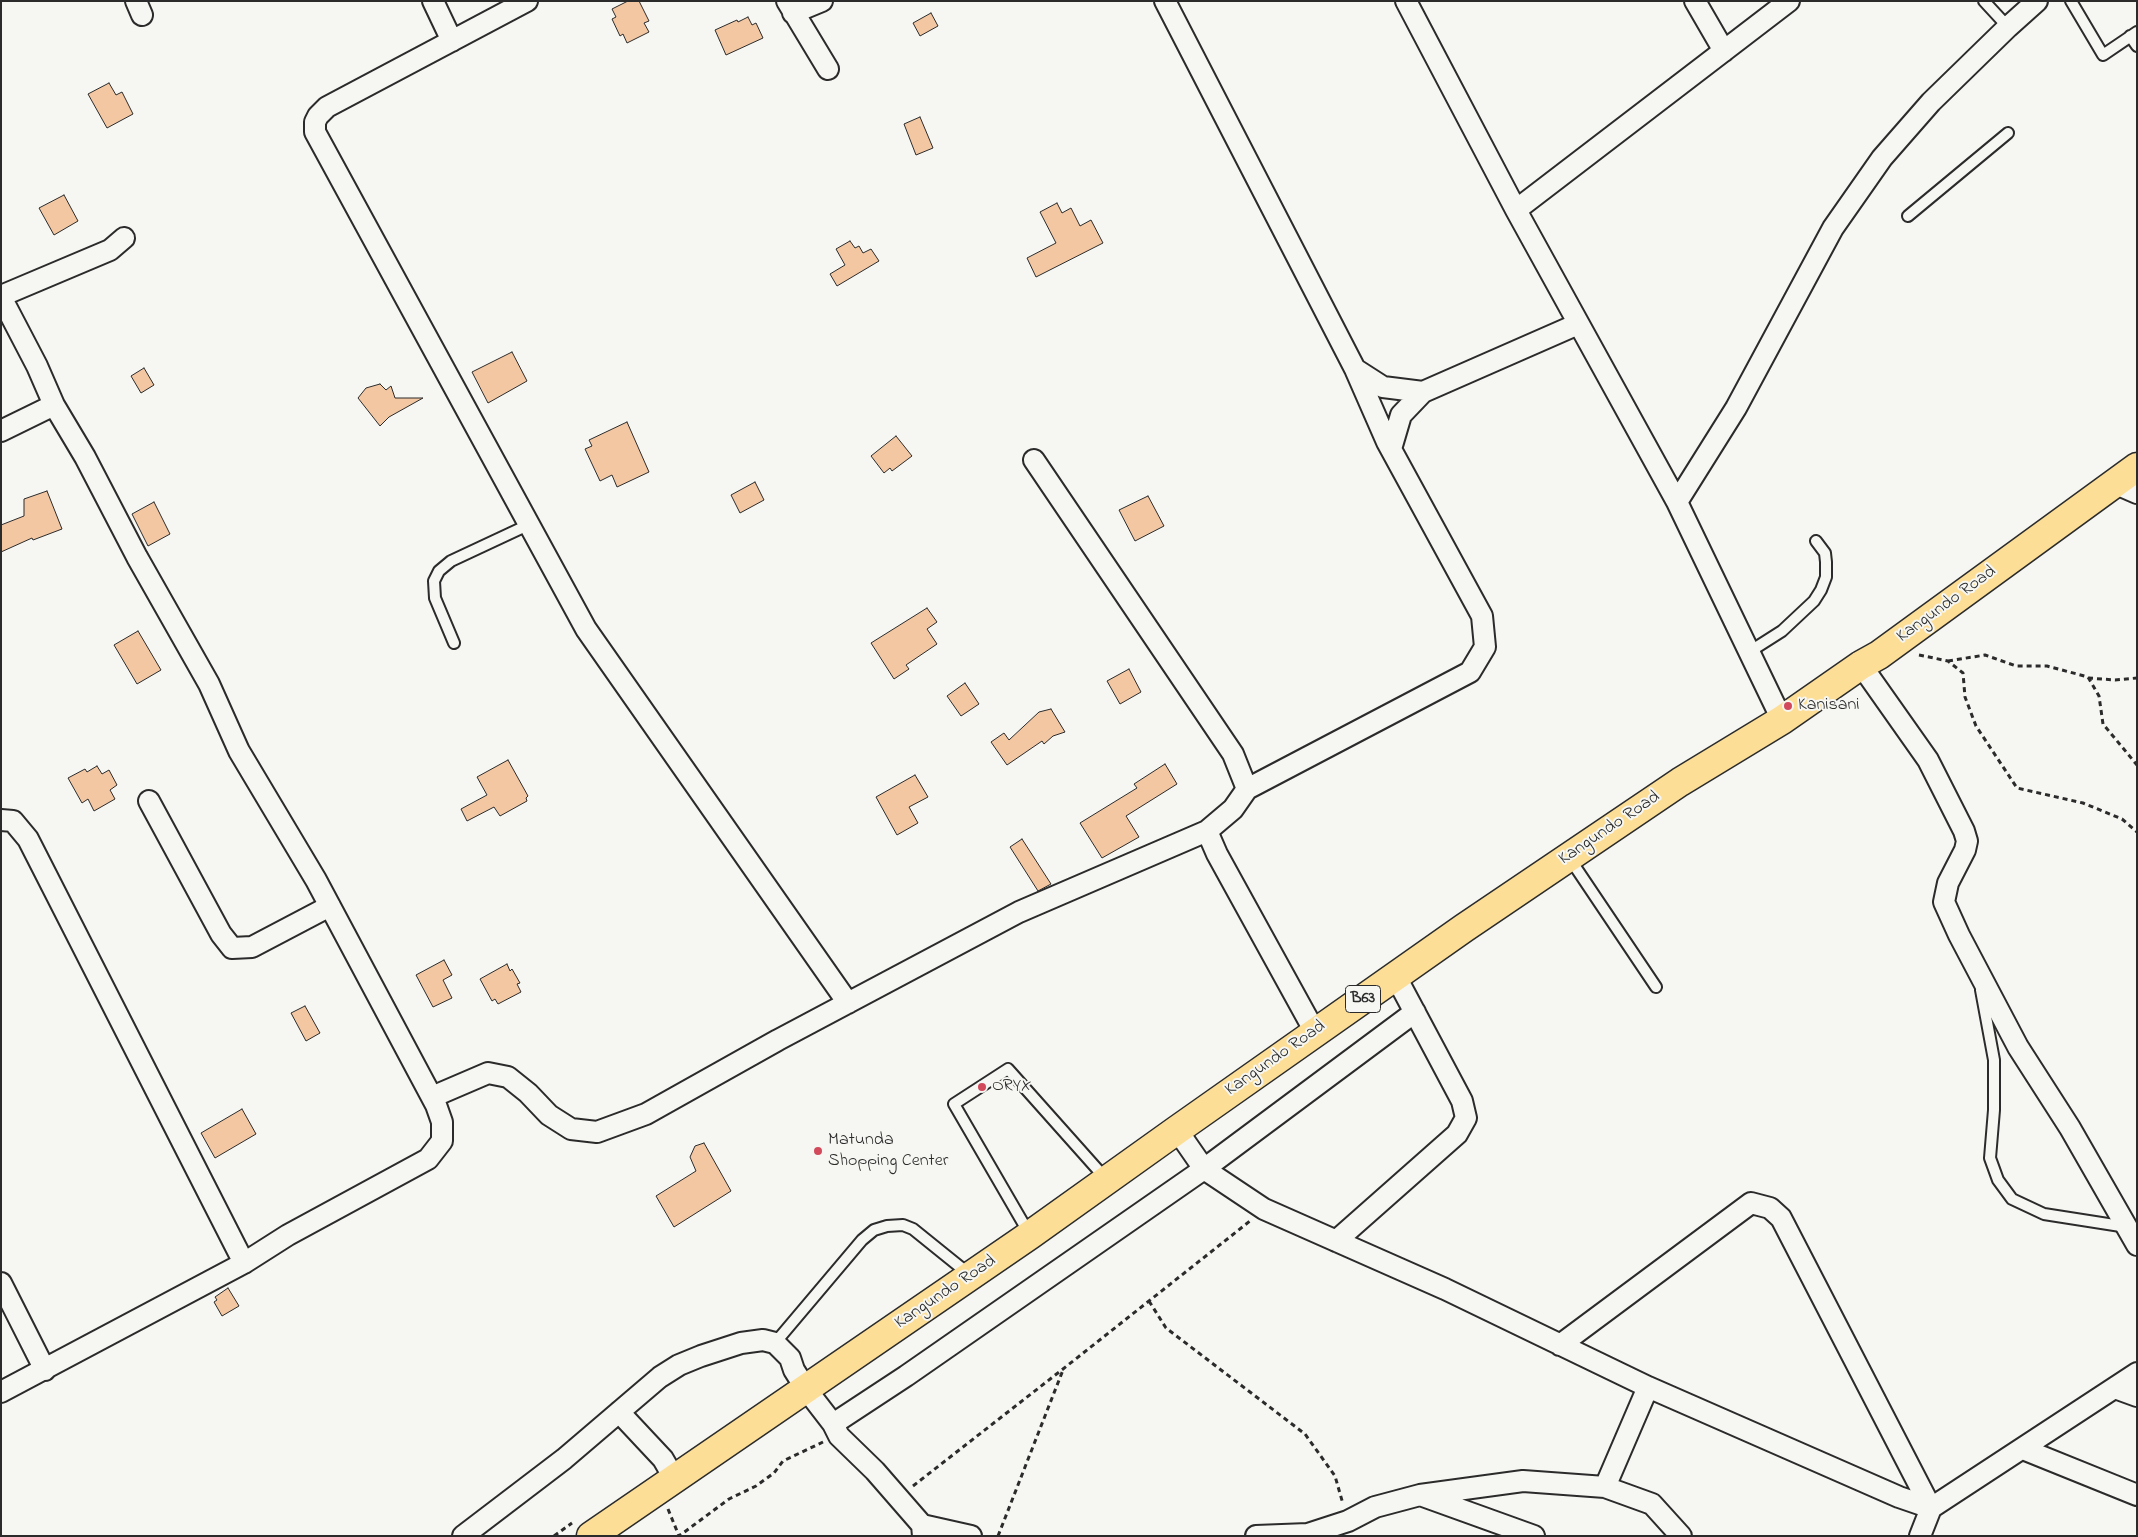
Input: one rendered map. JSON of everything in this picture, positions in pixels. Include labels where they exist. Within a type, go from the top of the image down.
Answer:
[{"type":"highway","name":"Kangundo Road","points":[[591,1536],[1030,1235],[1314,1032],[1569,857],[1680,782],[1782,720],[2125,488],[2137,468]]},
{"type":"street","points":[[433,1],[452,41]]},
{"type":"street","points":[[527,1],[328,107],[318,116],[315,122],[315,132],[586,629],[848,1003]]},
{"type":"street","points":[[822,1],[790,7],[828,69]]},
{"type":"street","points":[[432,1096],[488,1073],[508,1077],[528,1093],[549,1116],[571,1129],[597,1132],[646,1114],[1019,912],[1207,831],[1233,808],[1247,789],[1470,672],[1485,647],[1482,616],[1391,449],[1355,369],[1164,1]]},
{"type":"street","points":[[1406,1],[1516,210],[1677,502],[1782,720]]},
{"type":"street","points":[[1696,1],[1724,51]]},
{"type":"street","points":[[1516,210],[1790,1]]},
{"type":"street","points":[[1677,502],[1736,408],[1833,228],[1882,158],[1925,109],[2008,26],[2037,1]]},
{"type":"street","points":[[1,1392],[244,1263],[288,1235],[428,1158],[442,1141],[442,1122],[432,1096],[330,906],[239,751],[209,684],[137,557],[85,457],[54,405],[37,366],[1,297],[110,250],[124,238]]},
{"type":"street","points":[[1391,449],[1401,415],[1423,392],[1578,324]]},
{"type":"street","points":[[1355,369],[1383,388],[1423,392]]},
{"type":"street","points":[[1,430],[54,405]]},
{"type":"street","points":[[1034,460],[1230,749],[1247,789]]},
{"type":"street","points":[[1861,665],[1928,760],[1964,831],[1967,841],[1965,850],[1948,883],[1944,902],[1978,974],[2018,1047],[2070,1128],[2132,1236]]},
{"type":"street","points":[[149,800],[222,934],[232,948],[252,947],[330,906]]},
{"type":"street","points":[[1,820],[13,821],[28,839],[244,1263]]},
{"type":"street","points":[[1207,831],[1217,854],[1314,1032]]},
{"type":"street","points":[[1336,1241],[1457,1134],[1466,1118],[1462,1101],[1396,977]]},
{"type":"street","points":[[833,1424],[906,1376],[1204,1169],[1415,1012]]},
{"type":"street","points":[[1176,1130],[1204,1169],[1264,1209],[1445,1290],[1648,1387],[1899,1497],[1931,1508]]},
{"type":"street","points":[[1560,1345],[1751,1203],[1770,1208],[1781,1218],[1931,1508]]},
{"type":"street","points":[[1,1283],[45,1370]]},
{"type":"street","points":[[464,1536],[564,1459],[660,1377],[679,1365],[701,1356],[741,1343],[763,1340],[775,1343],[790,1358],[806,1388],[833,1424],[839,1436],[875,1470],[922,1530],[971,1536]]},
{"type":"street","points":[[1920,1536],[1931,1508],[2137,1373]]},
{"type":"street","points":[[1605,1487],[1648,1387]]},
{"type":"street","points":[[2115,1388],[2137,1396]]},
{"type":"street","points":[[619,1412],[662,1459],[674,1478]]},
{"type":"street","points":[[2023,1449],[2137,1495]]},
{"type":"street","points":[[1256,1536],[1308,1534],[1348,1521],[1375,1507],[1420,1495],[1523,1481],[1605,1487],[1652,1504],[1681,1536]]},
{"type":"street","points":[[1420,1495],[1534,1536]]},
{"type":"lane","points":[[1984,1],[2008,26]]},
{"type":"lane","points":[[2071,1],[2102,55],[2133,34],[2137,46]]},
{"type":"lane","points":[[1908,216],[2008,133]]},
{"type":"lane","points":[[454,643],[435,598],[434,581],[439,571],[451,561],[528,525]]},
{"type":"lane","points":[[1749,652],[1782,631],[1814,601],[1821,590],[1826,576],[1826,562],[1825,553],[1816,541]]},
{"type":"lane","points":[[1569,857],[1656,987]]},
{"type":"lane","points":[[1978,974],[1994,1060],[1994,1110],[1990,1158],[1998,1180],[2012,1199],[2044,1214],[2132,1236]]},
{"type":"lane","points":[[1030,1235],[954,1104],[1008,1069],[1106,1180]]},
{"type":"lane","points":[[775,1343],[862,1240],[874,1230],[886,1226],[903,1225],[913,1229],[970,1276]]},
{"type":"path","points":[[1916,655],[1948,661],[1985,655],[2016,666],[2047,666],[2088,678],[2115,680],[2137,678]]},
{"type":"path","points":[[1948,661],[1962,672],[1966,697],[1976,726],[2017,788],[2083,803],[2122,819],[2137,832]]},
{"type":"path","points":[[2088,678],[2099,696],[2103,724],[2137,765]]},
{"type":"path","points":[[898,1497],[1064,1369],[1264,1209]]},
{"type":"path","points":[[1149,1301],[1166,1328],[1305,1434],[1335,1476],[1348,1521]]},
{"type":"path","points":[[998,1536],[1064,1369]]},
{"type":"path","points":[[679,1536],[729,1500],[756,1486],[774,1473],[783,1461],[800,1452]]},
{"type":"building","points":[[628,1],[639,1],[649,21],[644,23],[649,32],[627,43],[623,34],[620,36],[612,19],[616,17],[612,9]]},
{"type":"building","points":[[931,13],[938,26],[920,36],[913,23]]},
{"type":"building","points":[[748,17],[752,25],[756,23],[763,38],[726,55],[715,30]]},
{"type":"building","points":[[109,83],[116,95],[122,92],[133,114],[107,128],[88,94]]},
{"type":"building","points":[[920,117],[933,148],[916,155],[904,124]]},
{"type":"building","points":[[64,195],[78,221],[54,235],[39,208]]},
{"type":"building","points":[[1057,203],[1062,213],[1071,208],[1080,226],[1091,220],[1103,243],[1036,277],[1027,258],[1056,243],[1040,212]]},
{"type":"building","points":[[850,241],[855,248],[859,246],[863,253],[871,249],[879,261],[837,286],[830,274],[845,265],[836,249]]},
{"type":"building","points":[[512,352],[527,381],[488,403],[472,372]]},
{"type":"building","points":[[144,368],[154,385],[141,393],[131,376]]},
{"type":"building","points":[[380,384],[386,390],[391,386],[395,398],[423,398],[389,417],[380,426],[358,398],[366,388]]},
{"type":"building","points":[[627,422],[649,472],[617,487],[612,475],[600,481],[585,449],[592,446],[589,440]]},
{"type":"building","points":[[896,436],[912,456],[892,471],[890,468],[884,473],[871,456]]},
{"type":"building","points":[[755,482],[764,500],[740,513],[731,495]]},
{"type":"building","points":[[47,491],[62,529],[33,540],[32,538],[1,552],[1,525],[24,516],[24,499]]},
{"type":"building","points":[[1148,496],[1164,526],[1135,541],[1119,510]]},
{"type":"building","points":[[154,502],[170,534],[148,546],[132,514]]},
{"type":"building","points":[[927,608],[937,622],[927,629],[937,644],[906,665],[909,669],[894,679],[871,643]]},
{"type":"building","points":[[138,631],[161,670],[137,684],[114,645]]},
{"type":"building","points":[[1129,669],[1141,692],[1120,704],[1107,681]]},
{"type":"building","points":[[965,683],[979,704],[961,716],[947,696]]},
{"type":"building","points":[[1051,709],[1065,732],[1053,736],[1044,744],[1042,741],[1007,765],[991,742],[1004,733],[1009,740],[1039,712]]},
{"type":"building","points":[[508,760],[528,796],[526,798],[527,801],[500,816],[494,807],[467,821],[461,809],[487,795],[477,777]]},
{"type":"building","points":[[1165,764],[1177,784],[1126,816],[1139,837],[1102,858],[1080,823],[1137,788],[1134,784]]},
{"type":"building","points":[[97,766],[102,774],[109,770],[117,785],[110,790],[115,799],[94,811],[88,799],[82,803],[68,778],[85,769],[87,772]]},
{"type":"building","points":[[915,775],[928,797],[909,807],[918,823],[897,835],[876,797]]},
{"type":"building","points":[[1022,839],[1051,884],[1038,891],[1010,847]]},
{"type":"building","points":[[444,960],[452,975],[443,980],[452,998],[433,1007],[416,975]]},
{"type":"building","points":[[507,964],[520,983],[517,984],[521,992],[498,1004],[495,999],[492,1001],[480,979]]},
{"type":"building","points":[[305,1006],[320,1033],[306,1041],[291,1013]]},
{"type":"building","points":[[242,1109],[256,1134],[215,1158],[201,1133]]},
{"type":"building","points":[[704,1143],[731,1191],[674,1227],[656,1196],[696,1171],[690,1157],[695,1146]]},
{"type":"building","points":[[228,1288],[239,1306],[222,1316],[214,1302],[217,1300],[215,1297]]},
{"type":"place","name":"Kanisani","points":[[1788,706]]},
{"type":"place","name":"ORYX","points":[[982,1087]]},
{"type":"place","name":"Matunda Shopping Center","points":[[818,1151]]}]
